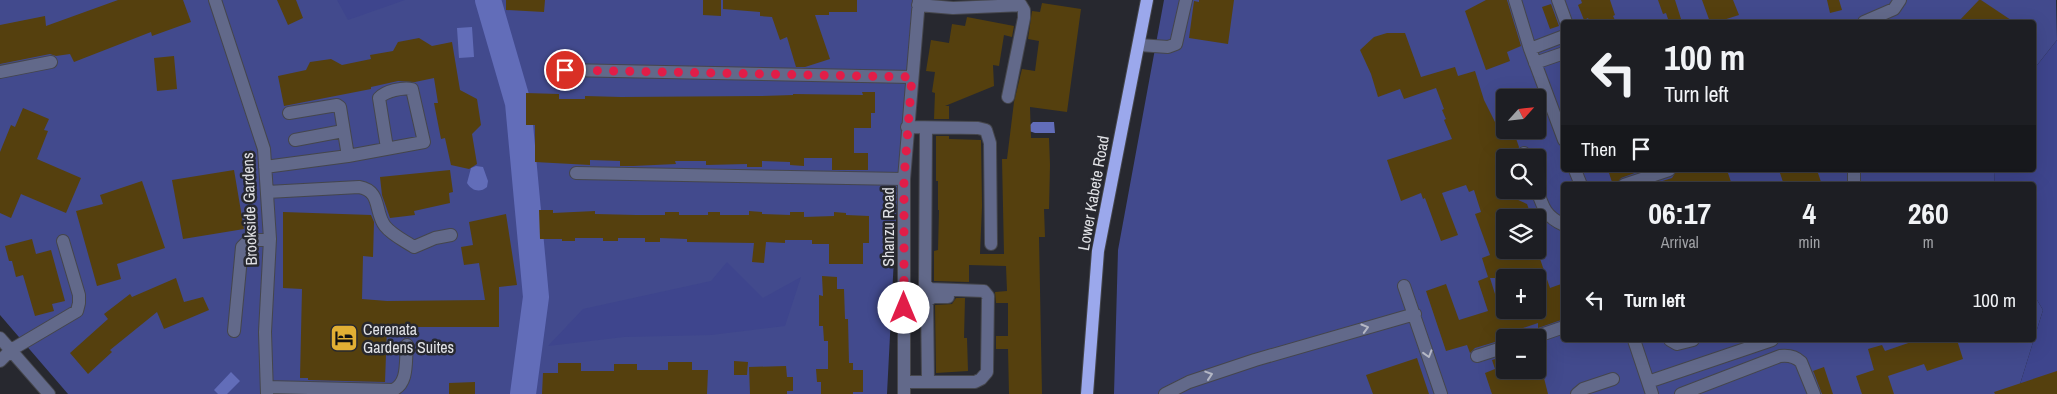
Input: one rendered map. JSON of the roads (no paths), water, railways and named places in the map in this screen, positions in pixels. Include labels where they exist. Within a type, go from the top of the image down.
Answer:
[{"type":"main road","name":"Lower Kabete Road","points":[[1087,394],[1098,251],[1147,0]]},
{"type":"street","name":"Brookside Gardens","points":[[215,0],[264,149],[270,239],[265,332],[267,390]]},
{"type":"street","points":[[1138,45],[1168,47],[1176,44],[1186,0]]},
{"type":"street","points":[[1515,0],[1535,63],[1559,114]]},
{"type":"street","points":[[1558,0],[1565,20]]},
{"type":"street","points":[[1868,20],[1894,8],[1900,0]]},
{"type":"street","points":[[919,3],[953,8],[1021,5],[1024,10],[1024,18],[1008,98]]},
{"type":"street","name":"Shanzu Road","points":[[904,388],[904,179],[919,3]]},
{"type":"street","points":[[1530,49],[1561,37]]},
{"type":"street","points":[[1535,63],[1561,54]]},
{"type":"street","points":[[0,72],[51,62]]},
{"type":"street","points":[[565,70],[912,77]]},
{"type":"street","points":[[265,167],[348,156],[424,142],[412,89],[408,88],[383,94],[380,98],[388,148]]},
{"type":"street","points":[[289,113],[337,105],[340,108],[348,156]]},
{"type":"street","points":[[907,127],[978,128],[986,130],[990,143],[991,244]]},
{"type":"street","points":[[904,388],[928,382],[975,382],[981,379],[987,372],[988,296],[984,291],[930,290],[925,284],[926,128]]},
{"type":"street","points":[[296,140],[344,131]]},
{"type":"street","points":[[1633,182],[1663,172]]},
{"type":"street","points":[[576,173],[904,179]]},
{"type":"street","points":[[267,192],[366,188],[376,200],[380,218],[384,225],[414,247],[435,238],[452,235]]},
{"type":"street","points":[[1540,199],[1543,208],[1553,220],[1561,224]]},
{"type":"street","points":[[234,331],[242,247],[248,241],[270,239]]},
{"type":"street","points":[[0,361],[11,350],[76,312],[79,295],[63,241]]},
{"type":"street","points":[[1404,286],[1441,394]]},
{"type":"street","points":[[928,382],[927,302],[933,298],[969,297],[975,291]]},
{"type":"street","points":[[1165,394],[1189,382],[1255,360],[1415,314]]},
{"type":"street","points":[[1546,333],[1561,328]]},
{"type":"street","points":[[0,338],[42,392]]},
{"type":"street","points":[[1635,342],[1650,388],[1767,342]]},
{"type":"street","points":[[267,390],[393,390],[400,387],[404,381],[406,345]]},
{"type":"street","points":[[1477,356],[1496,350]]},
{"type":"street","points":[[1681,394],[1780,356],[1798,359],[1801,362],[1814,394]]},
{"type":"street","points":[[1577,394],[1583,389],[1613,379]]},
{"type":"waterway","points":[[488,0],[518,103],[536,297],[523,394]]},
{"type":"place","name":"Cerenata Gardens Suites","points":[[344,338]]}]
